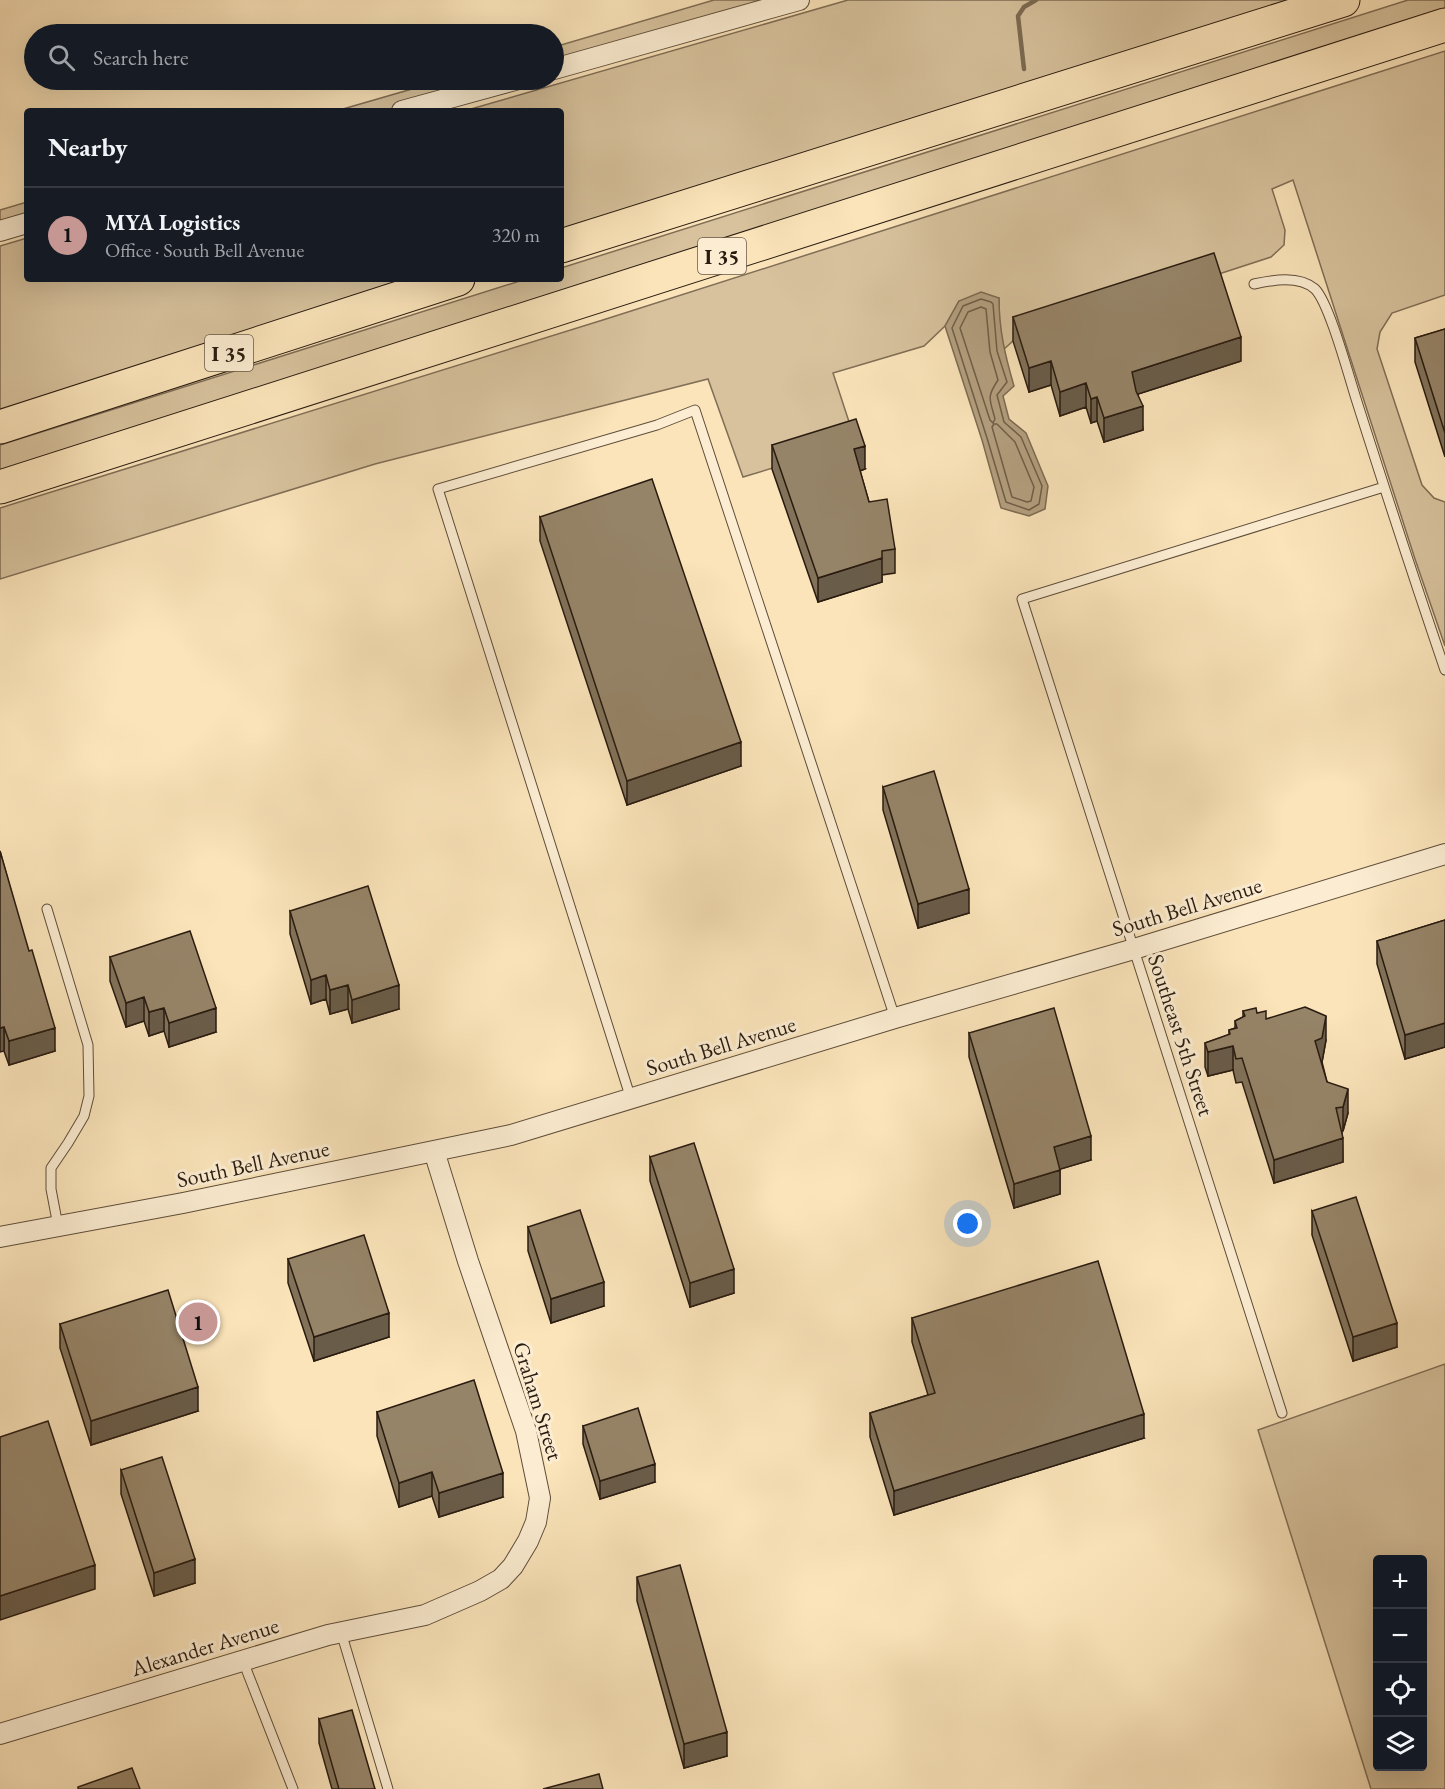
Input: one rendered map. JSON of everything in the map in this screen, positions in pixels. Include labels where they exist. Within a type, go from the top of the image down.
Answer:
[{"type":"highway","name":"I 35","points":[[564,245],[1344,0]]},
{"type":"highway","name":"I 35","points":[[0,487],[1445,25]]},
{"type":"highway","name":"I 35","points":[[0,427],[449,282]]},
{"type":"street","points":[[564,66],[799,0]]},
{"type":"street","points":[[413,108],[479,90]]},
{"type":"street","points":[[0,231],[24,224]]},
{"type":"street","name":"South Bell Avenue","points":[[0,1237],[183,1203],[511,1135],[1445,854]]},
{"type":"street","name":"Graham Street","points":[[425,1616],[501,1579],[513,1566],[528,1541],[536,1522],[540,1498],[526,1431],[468,1261],[434,1151]]},
{"type":"street","name":"Alexander Avenue","points":[[0,1734],[341,1632],[425,1616]]},
{"type":"lane","points":[[1254,284],[1268,281],[1301,280],[1316,290],[1330,317],[1445,670]]},
{"type":"lane","points":[[631,1099],[438,489],[657,425],[695,410],[895,1018]]},
{"type":"lane","name":"Southeast 5th Street","points":[[1282,1413],[1022,599],[1384,487]]},
{"type":"lane","points":[[46,909],[88,1045],[89,1096],[84,1116],[51,1168],[51,1189],[57,1226]]},
{"type":"lane","points":[[341,1632],[388,1789]]},
{"type":"lane","points":[[243,1661],[293,1789]]},
{"type":"shaded area","points":[[714,0],[775,0],[564,61],[564,44]]},
{"type":"shaded area","points":[[848,0],[1302,0],[564,233],[564,108],[474,108],[537,90],[564,90],[564,82]]},
{"type":"shaded area","points":[[1408,0],[1445,0],[1445,18],[0,473],[0,445],[516,282],[564,282],[564,267]]},
{"type":"shaded area","points":[[1445,51],[1445,295],[1392,313],[1380,332],[1377,349],[1422,485],[1434,498],[1445,502],[1445,646],[1293,180],[1272,189],[1285,230],[1284,245],[1271,257],[1013,341],[1003,350],[999,298],[959,301],[945,326],[924,346],[833,373],[856,443],[743,477],[708,379],[375,464],[0,579],[0,508],[606,319]]},
{"type":"shaded area","points":[[408,90],[467,90],[404,108],[346,108]]},
{"type":"shaded area","points":[[24,203],[24,218],[0,225],[0,210]]},
{"type":"shaded area","points":[[24,239],[24,282],[410,282],[0,412],[0,246]]},
{"type":"shaded area","points":[[1445,1364],[1445,1789],[1371,1789],[1258,1430]]},
{"type":"water","points":[[981,292],[999,298],[1003,342],[1014,386],[1003,396],[1009,419],[1026,433],[1048,486],[1045,509],[1029,516],[1001,508],[982,440],[945,326],[959,301]]},
{"type":"building","points":[[1214,253],[1241,337],[1132,372],[1136,391],[1143,406],[1104,418],[1097,397],[1091,399],[1086,383],[1060,392],[1051,361],[1029,368],[1013,317]]},
{"type":"building","points":[[1445,329],[1445,433],[1415,338]]},
{"type":"building","points":[[856,419],[865,446],[854,449],[869,502],[887,499],[895,549],[882,551],[882,558],[818,578],[772,445]]},
{"type":"building","points":[[652,479],[741,742],[627,781],[540,517]]},
{"type":"building","points":[[934,771],[969,889],[918,904],[883,787]]},
{"type":"building","points":[[0,851],[29,951],[32,950],[55,1028],[9,1041],[4,1027],[0,1028]]},
{"type":"building","points":[[368,886],[399,985],[352,1000],[348,985],[330,990],[326,975],[311,980],[290,911]]},
{"type":"building","points":[[1445,920],[1445,1023],[1405,1035],[1377,941]]},
{"type":"building","points":[[190,931],[216,1008],[169,1023],[164,1008],[149,1012],[144,997],[126,1003],[110,957]]},
{"type":"building","points":[[1305,1007],[1326,1016],[1322,1038],[1315,1041],[1327,1082],[1348,1089],[1343,1107],[1336,1108],[1343,1138],[1274,1160],[1242,1058],[1236,1059],[1233,1046],[1208,1052],[1205,1043],[1230,1034],[1229,1030],[1237,1028],[1235,1021],[1245,1016],[1243,1011],[1256,1008],[1257,1013],[1266,1011],[1266,1019]]},
{"type":"building","points":[[1054,1008],[1091,1136],[1054,1147],[1060,1170],[1014,1184],[969,1033]]},
{"type":"building","points":[[694,1143],[734,1269],[690,1283],[650,1157]]},
{"type":"building","points":[[1356,1197],[1397,1323],[1353,1337],[1312,1211]]},
{"type":"building","points":[[580,1210],[604,1282],[551,1299],[528,1227]]},
{"type":"building","points":[[364,1235],[389,1313],[314,1337],[288,1259]]},
{"type":"building","points":[[1098,1261],[1144,1414],[894,1491],[870,1413],[935,1393],[912,1318]]},
{"type":"building","points":[[168,1290],[198,1387],[91,1421],[60,1324]]},
{"type":"building","points":[[474,1380],[503,1473],[439,1493],[432,1472],[399,1483],[377,1412]]},
{"type":"building","points":[[638,1408],[655,1464],[600,1481],[583,1426]]},
{"type":"building","points":[[48,1421],[95,1565],[0,1596],[0,1437]]},
{"type":"building","points":[[162,1457],[195,1559],[154,1573],[121,1470]]},
{"type":"building","points":[[680,1565],[727,1732],[684,1744],[637,1577]]},
{"type":"building","points":[[352,1710],[375,1789],[339,1789],[319,1719]]},
{"type":"building","points":[[132,1768],[140,1789],[78,1789],[78,1787]]},
{"type":"building","points":[[599,1774],[603,1789],[543,1789]]},
{"type":"waterway","points":[[1024,69],[1018,16],[1024,7],[1036,0]]},
{"type":"place","name":"MYA Logistics","points":[[198,1322]]}]
